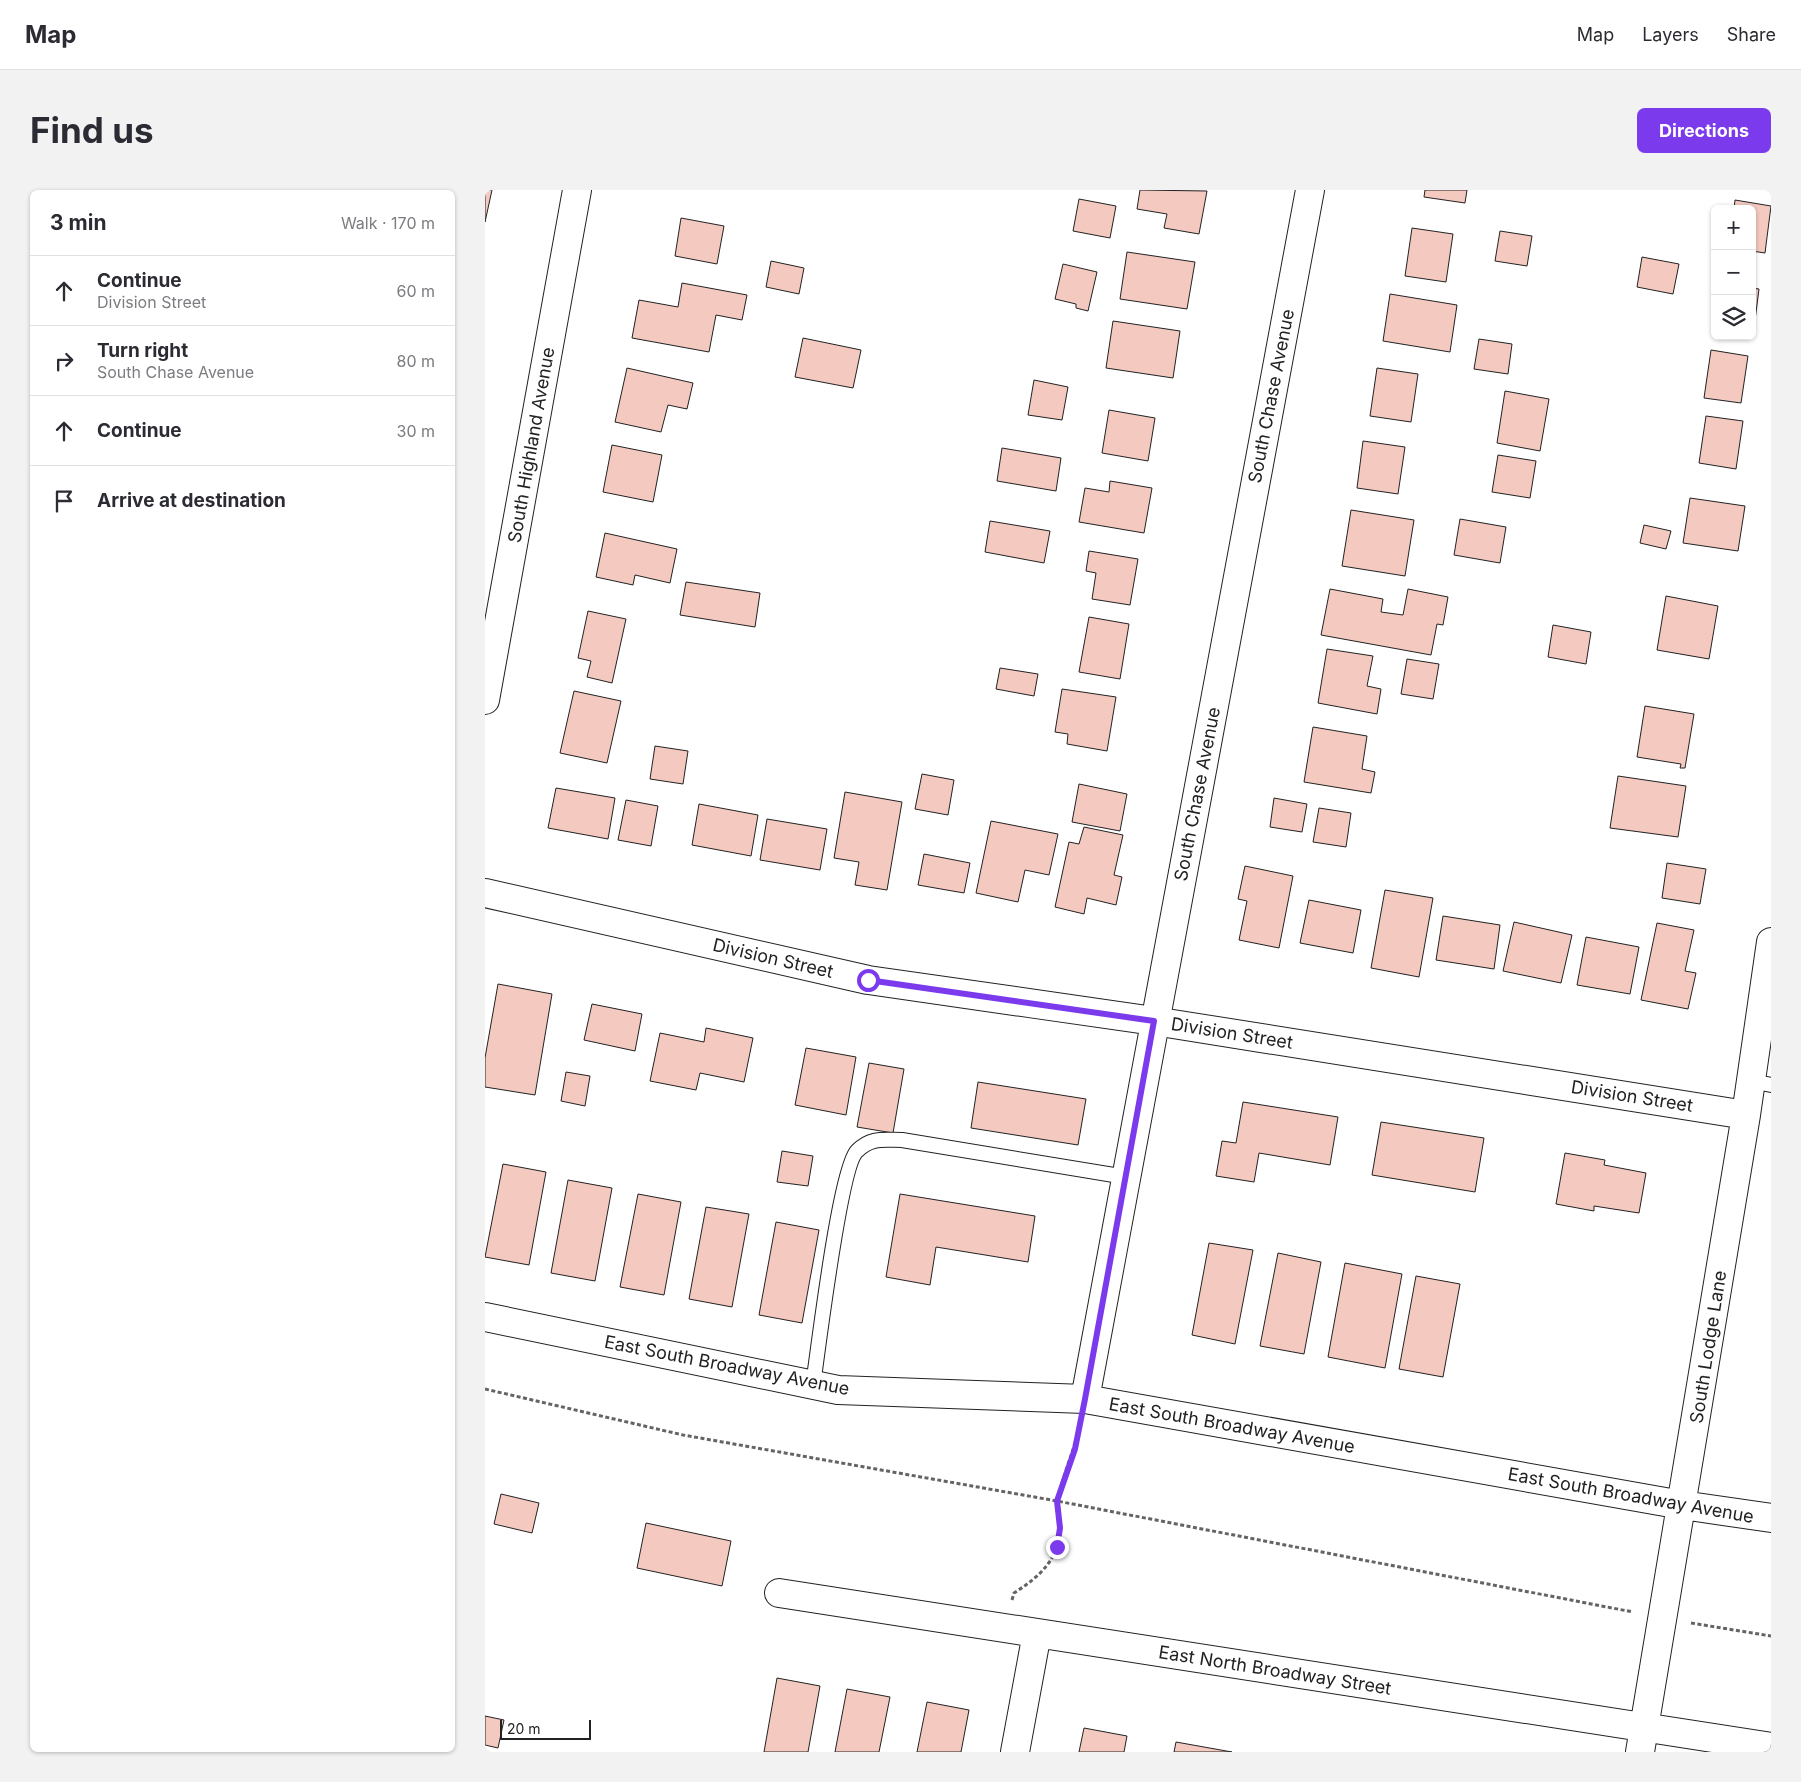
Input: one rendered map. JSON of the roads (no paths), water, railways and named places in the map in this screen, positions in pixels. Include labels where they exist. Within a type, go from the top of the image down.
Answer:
[{"type":"street","name":"South Highland Avenue","points":[[485,700],[577,190]]},
{"type":"street","name":"South Chase Avenue","points":[[1085,1399],[1310,190]]},
{"type":"street","name":"Division Street","points":[[485,893],[868,980],[1154,1021],[1746,1114]]},
{"type":"street","name":"South Lodge Lane","points":[[1643,1740],[1746,1114],[1761,1083],[1771,942]]},
{"type":"street","name":"East South Broadway Avenue","points":[[485,1317],[838,1390],[1085,1399],[1681,1505],[1771,1518]]},
{"type":"street","name":"East North Broadway Street","points":[[779,1593],[1037,1633],[1643,1740],[1771,1747]]},
{"type":"street","points":[[1015,1752],[1037,1633]]},
{"type":"lane","points":[[813,1385],[831,1256],[848,1170],[855,1152],[871,1140],[902,1140],[1126,1177]]}]
